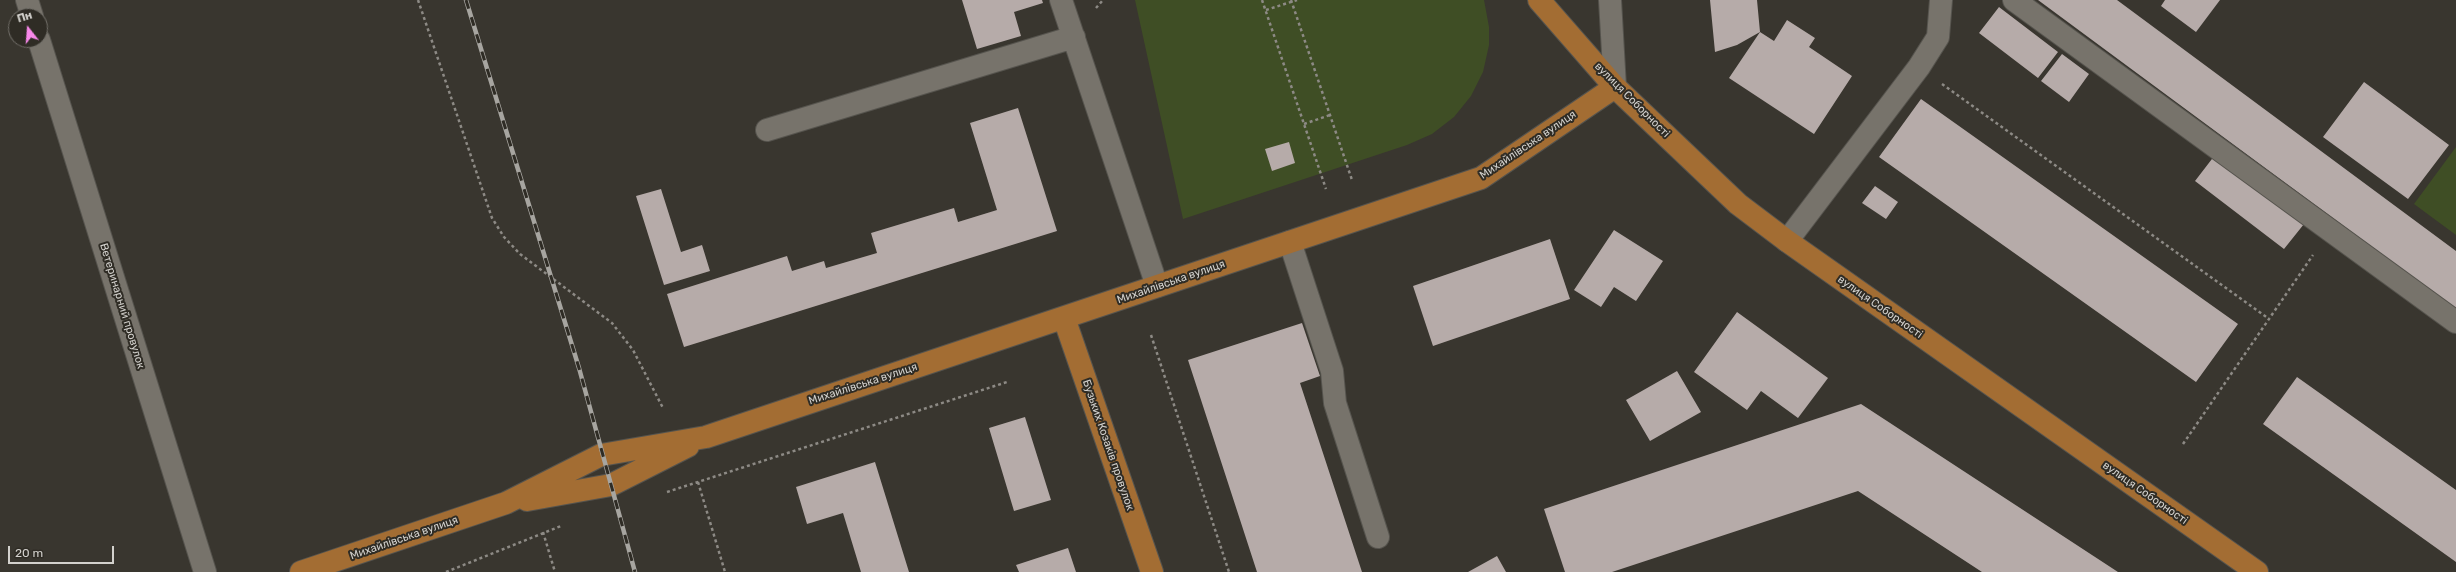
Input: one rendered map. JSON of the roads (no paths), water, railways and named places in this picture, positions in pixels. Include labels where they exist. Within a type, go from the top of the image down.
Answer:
[{"type":"main road","name":"вулиця Соборності","points":[[1539,0],[1615,86],[1738,204],[1786,241],[2257,572]]},
{"type":"main road","name":"Михайлівська вулиця","points":[[506,503],[611,485],[706,437],[1481,178],[1615,86]]},
{"type":"main road","name":"Бузьких Козаків провулок","points":[[1064,318],[1152,572]]},
{"type":"main road","name":"Михайлівська вулиця","points":[[301,572],[506,503],[601,455],[706,437]]},
{"type":"street","points":[[1061,0],[1157,286]]},
{"type":"street","points":[[1610,0],[1615,86]]},
{"type":"street","points":[[1786,241],[1919,67],[1938,37],[1941,0]]},
{"type":"street","points":[[2014,0],[2456,322]]},
{"type":"street","points":[[767,130],[1074,37]]},
{"type":"street","name":"Ветеринарний провулок","points":[[41,48],[205,572]]},
{"type":"street","points":[[1290,242],[1332,371],[1335,403],[1378,537]]},
{"type":"railway","points":[[466,0],[579,368],[635,572]]}]
